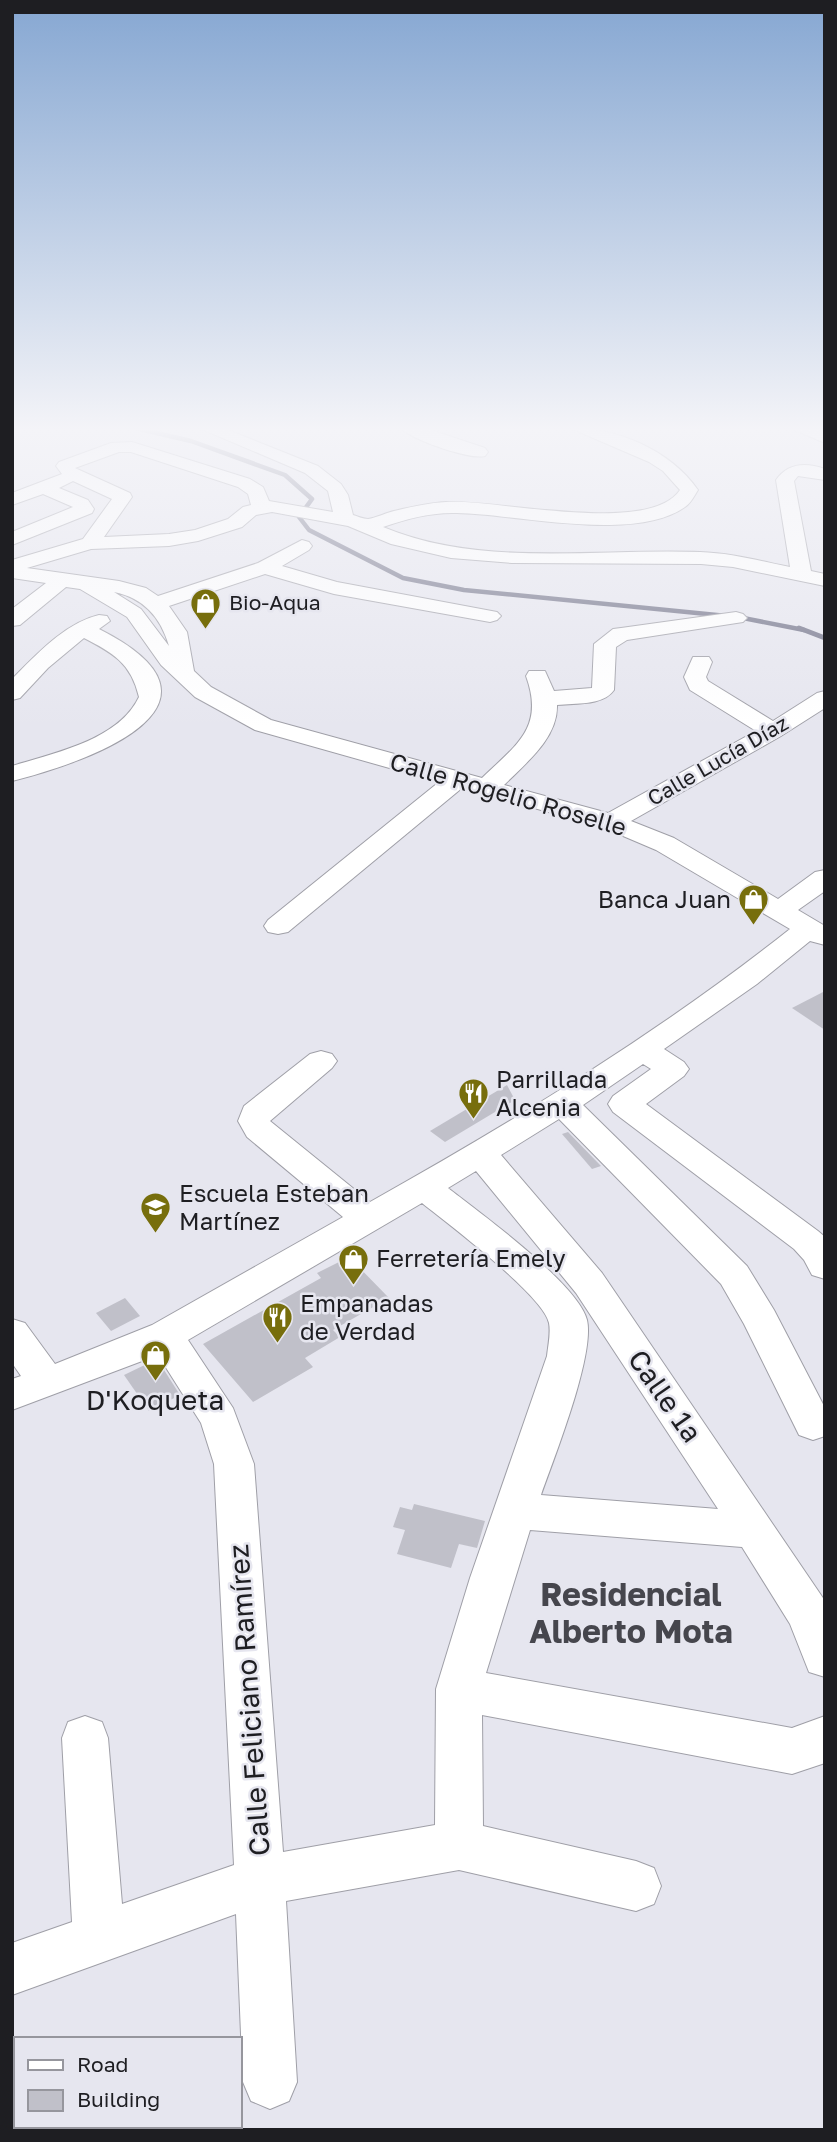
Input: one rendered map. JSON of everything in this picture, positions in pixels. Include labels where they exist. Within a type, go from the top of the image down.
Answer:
[{"type":"street","points":[[12,539],[39,528]]},
{"type":"street","points":[[90,543],[101,528]]},
{"type":"street","points":[[12,566],[90,543],[169,540],[220,528]]},
{"type":"street","points":[[371,528],[422,547],[481,556],[701,558],[825,580]]},
{"type":"street","points":[[793,528],[801,574]]},
{"type":"street","points":[[12,693],[40,663],[83,628],[96,624],[115,606],[152,600],[265,567],[302,546]]},
{"type":"street","points":[[265,567],[334,588],[490,616]]},
{"type":"street","name":"Calle Rogelio Roselle","points":[[12,572],[128,588],[152,600]]},
{"type":"street","points":[[12,620],[62,580]]},
{"type":"street","name":"Calle Rogelio Roselle","points":[[85,583],[115,606],[134,613],[169,660],[216,701],[263,725],[611,822],[666,844],[803,926]]},
{"type":"street","points":[[152,600],[180,639],[184,658],[183,673]]},
{"type":"street","points":[[545,699],[598,694],[603,690],[605,644],[621,634],[736,618]]},
{"type":"street","points":[[12,774],[89,748],[122,733],[144,715],[151,698],[150,686],[139,666],[121,650],[83,628]]},
{"type":"street","points":[[701,662],[695,677],[698,685],[773,731]]},
{"type":"street","points":[[488,787],[531,741],[544,719],[545,699],[537,676]]},
{"type":"street","name":"Calle Lucía Díaz","points":[[611,822],[773,731],[825,698]]},
{"type":"street","points":[[278,926],[458,779]]},
{"type":"street","points":[[12,1333],[29,1389],[165,1335],[480,1153],[612,1070],[747,978],[803,926],[825,878]]},
{"type":"street","points":[[642,1049],[673,1069],[624,1104],[806,1240],[819,1253],[825,1266]]},
{"type":"street","points":[[321,1061],[255,1114],[254,1121],[368,1219]]},
{"type":"street","points":[[612,1070],[644,1090]]},
{"type":"street","points":[[561,1102],[734,1275],[761,1320],[813,1424]]},
{"type":"street","name":"Calle 1a","points":[[480,1153],[589,1283],[809,1615],[825,1657]]},
{"type":"street","points":[[424,1187],[504,1248],[550,1294],[568,1320],[566,1356],[517,1511],[492,1578],[459,1689],[459,1845]]},
{"type":"street","points":[[550,1294],[589,1283]]},
{"type":"street","name":"Calle Feliciano Ramírez","points":[[165,1335],[219,1419],[234,1464],[270,2082]]},
{"type":"street","points":[[517,1511],[752,1530]]},
{"type":"street","points":[[459,1689],[792,1751],[820,1743],[825,1738]]},
{"type":"street","points":[[85,1738],[99,1938]]},
{"type":"street","points":[[12,1969],[260,1881],[459,1845],[636,1886]]},
{"type":"building","points":[[825,991],[825,1030],[792,1008]]},
{"type":"building","points":[[507,1085],[515,1100],[445,1142],[430,1131]]},
{"type":"building","points":[[568,1132],[601,1166],[592,1169],[562,1134]]},
{"type":"building","points":[[349,1257],[389,1298],[333,1330],[340,1337],[305,1358],[313,1367],[253,1402],[203,1344],[321,1278],[317,1273]]},
{"type":"building","points":[[125,1298],[140,1316],[111,1331],[96,1313]]},
{"type":"building","name":"D'Koqueta","points":[[157,1359],[180,1395],[149,1411],[124,1375]]},
{"type":"building","points":[[414,1504],[485,1521],[477,1548],[459,1544],[451,1568],[397,1554],[405,1530],[393,1527],[400,1507],[412,1510]]},
{"type":"waterway","points":[[307,528],[403,578],[464,590],[727,616]]},
{"type":"waterway","points":[[738,617],[804,630]]},
{"type":"waterway","points":[[799,628],[825,638]]},
{"type":"place","name":"Bio-Aqua","points":[[206,630]]},
{"type":"place","name":"Banca Juan","points":[[754,927]]},
{"type":"place","name":"Parrillada Alcenia","points":[[473,1121]]},
{"type":"place","name":"Escuela Esteban Martínez","points":[[156,1235]]},
{"type":"place","name":"Ferretería Emely","points":[[353,1286]]},
{"type":"place","name":"Empanadas de Verdad","points":[[277,1345]]},
{"type":"place","name":"D'Koqueta","points":[[155,1383]]},
{"type":"district","name":"Residencial Alberto Mota","points":[[631,1614]]}]
